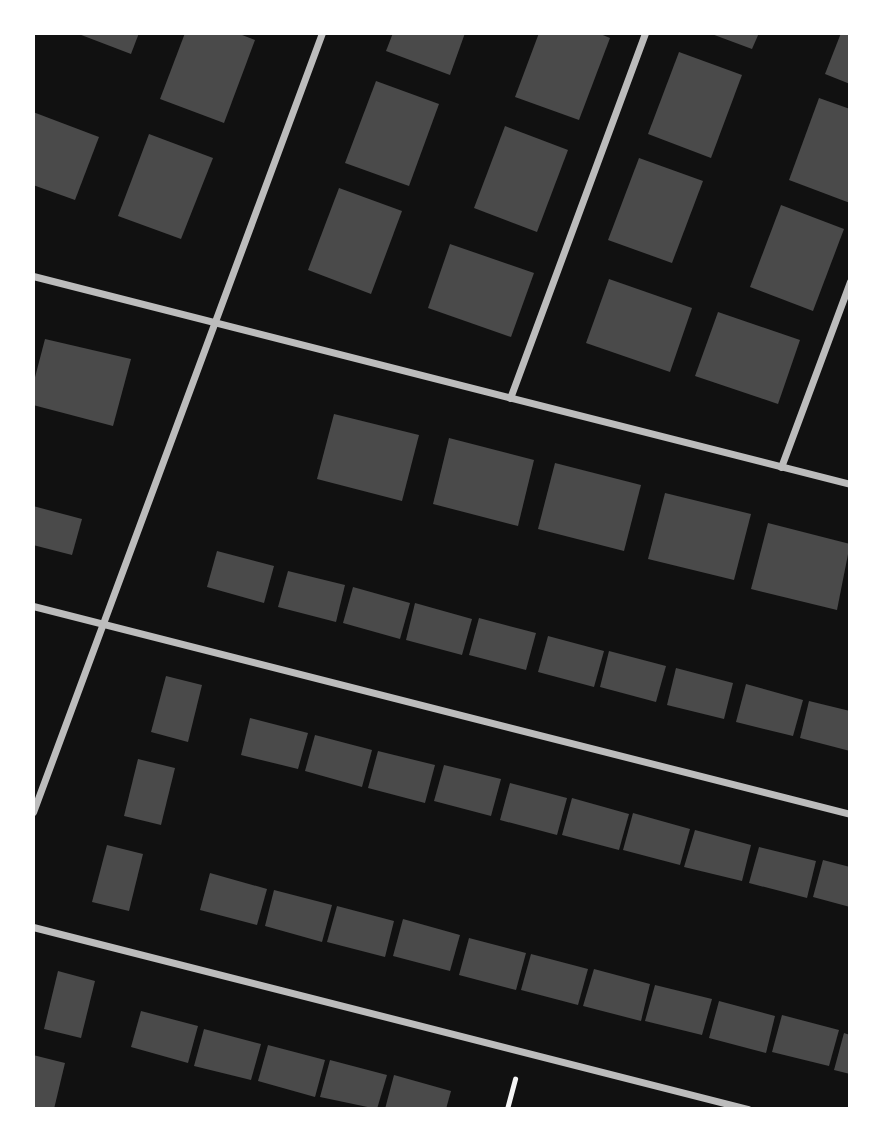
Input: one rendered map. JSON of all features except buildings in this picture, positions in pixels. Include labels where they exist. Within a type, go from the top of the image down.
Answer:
[{"type":"street","points":[[33,812],[322,33]]},
{"type":"street","points":[[510,398],[645,33]]},
{"type":"street","points":[[33,276],[850,484]]},
{"type":"street","points":[[781,467],[850,281]]},
{"type":"street","points":[[33,606],[850,814]]},
{"type":"street","points":[[33,927],[748,1109]]}]
